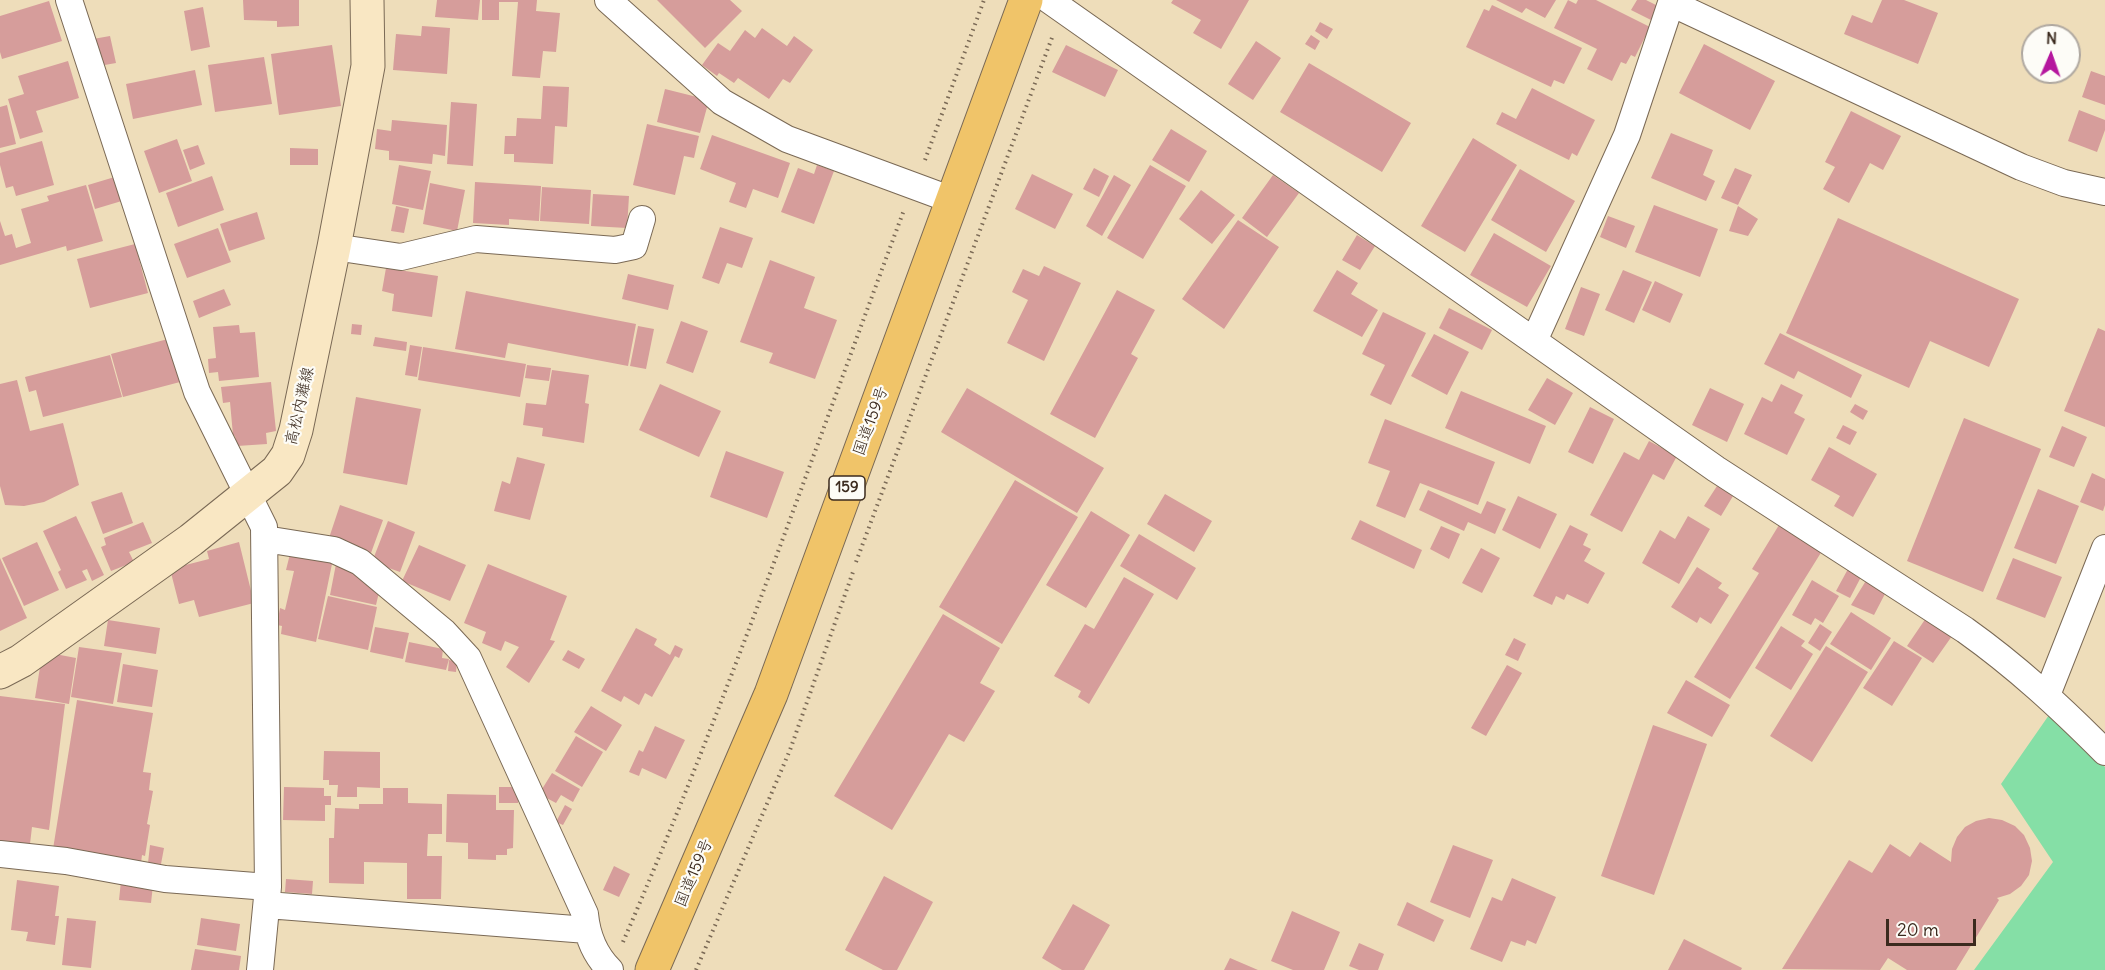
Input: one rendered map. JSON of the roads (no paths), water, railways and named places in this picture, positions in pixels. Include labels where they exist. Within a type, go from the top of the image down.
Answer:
[{"type":"highway","name":"国道159号","points":[[652,970],[771,694],[1026,0]]},
{"type":"main road","name":"高松内灘線","points":[[0,672],[21,661],[191,540],[277,471],[288,455],[296,430],[334,247],[368,66],[367,0]]},
{"type":"street","points":[[69,0],[197,392],[264,527],[268,896],[260,970]]},
{"type":"street","points":[[608,0],[722,102],[787,139],[952,200]]},
{"type":"street","points":[[1049,0],[1716,469],[1994,650],[2047,694],[2105,752]]},
{"type":"street","points":[[1534,341],[1627,135],[1672,1],[2022,167],[2064,183],[2105,192]]},
{"type":"street","points":[[334,247],[401,257],[476,239],[615,250],[634,246],[642,219]]},
{"type":"street","points":[[265,539],[334,550],[360,562],[444,632],[468,658],[585,914],[587,930],[600,959],[614,960]]},
{"type":"street","points":[[2047,694],[2105,548]]},
{"type":"street","points":[[0,854],[66,861],[268,896],[587,930]]}]
